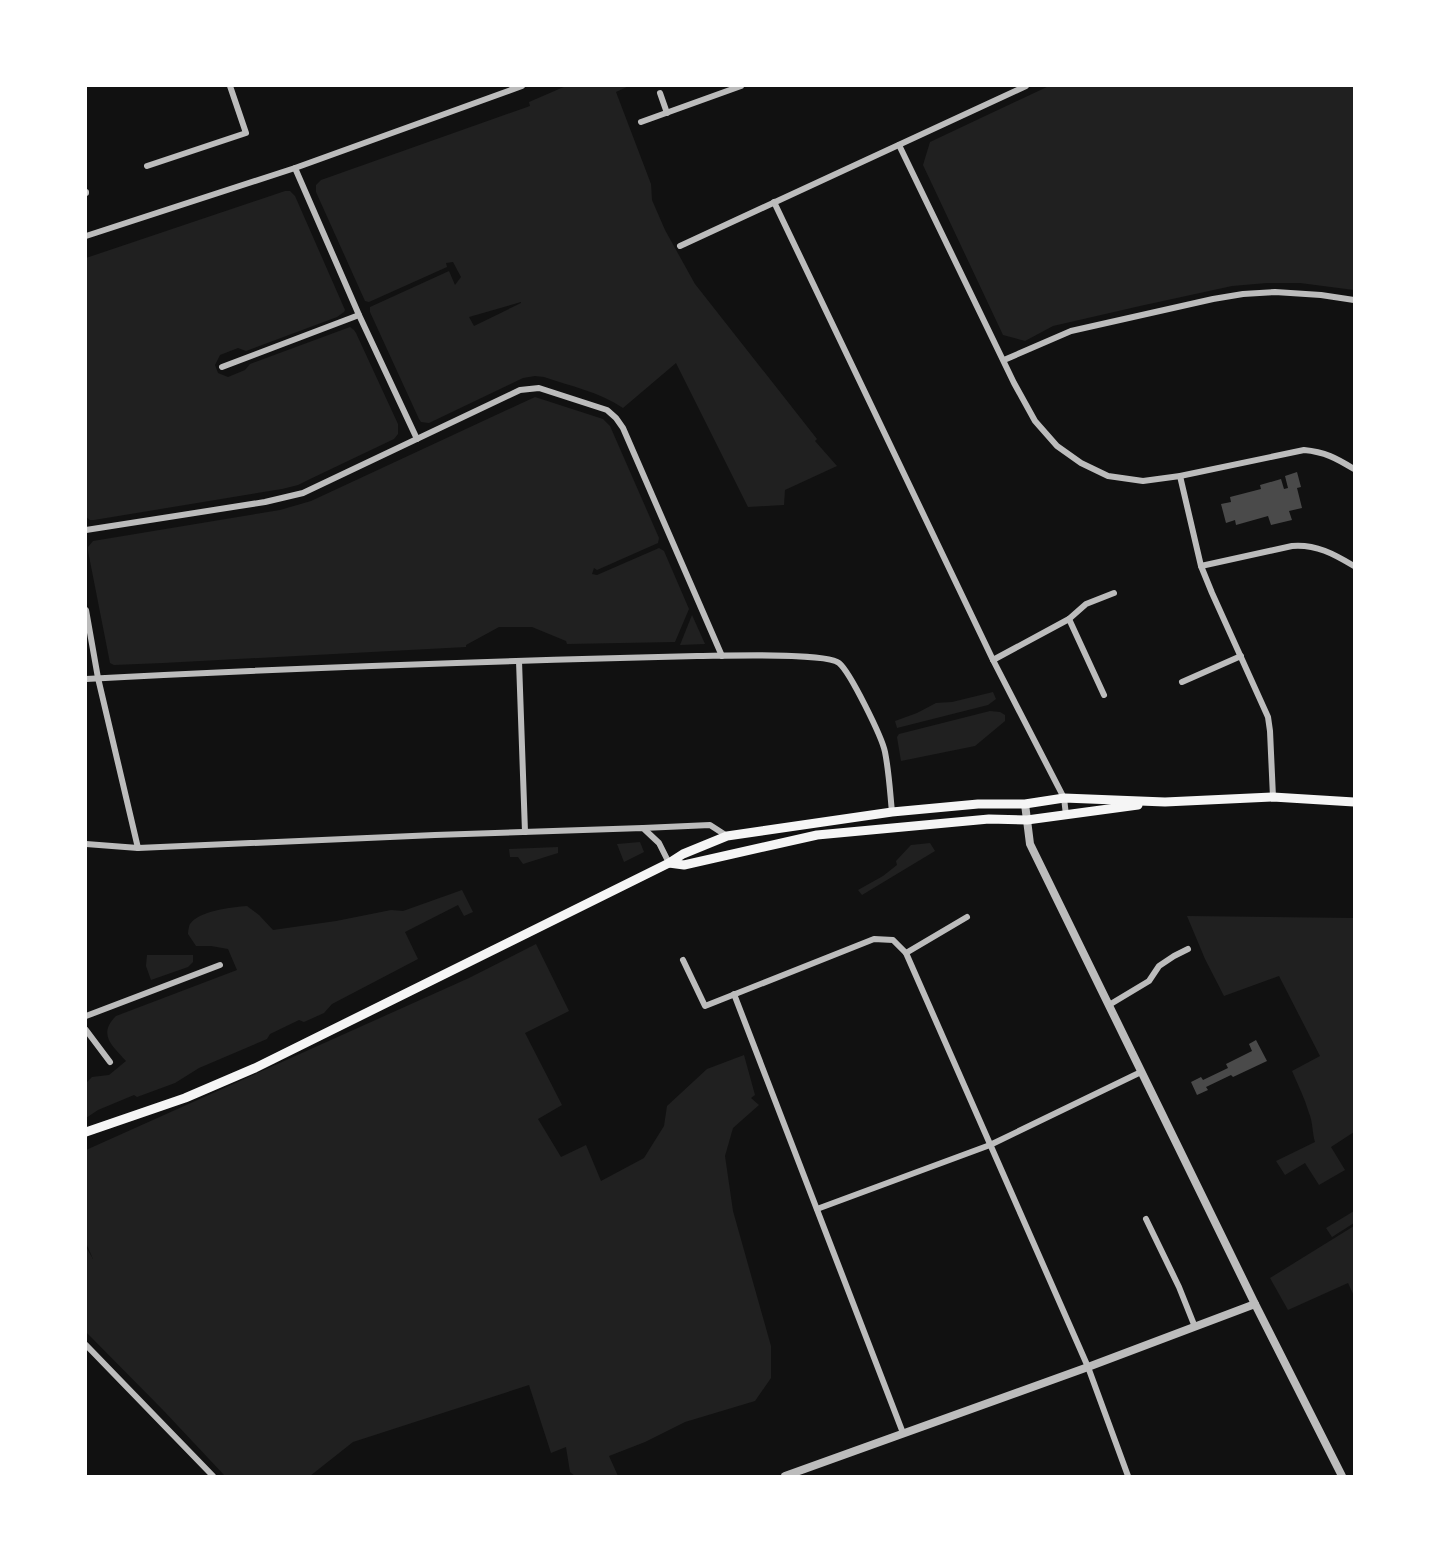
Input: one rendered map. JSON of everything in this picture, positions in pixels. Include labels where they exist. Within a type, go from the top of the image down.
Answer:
[{"type":"main road","points":[[669,863],[684,865],[817,835],[989,819],[1027,820],[1165,802],[1273,797],[1354,802]]},
{"type":"main road","points":[[86,1132],[185,1098],[255,1068],[683,854],[727,836],[892,812],[978,804],[1025,804],[1064,798],[1165,802]]},
{"type":"street","points":[[147,166],[246,133],[230,86]]},
{"type":"street","points":[[86,237],[294,168],[522,86]]},
{"type":"street","points":[[641,122],[741,86]]},
{"type":"street","points":[[680,246],[1026,86]]},
{"type":"street","points":[[660,93],[667,113]]},
{"type":"street","points":[[900,145],[1014,383],[1035,421],[1057,446],[1081,464],[1108,476],[1143,481],[1180,476],[1304,450],[1332,455],[1354,469]]},
{"type":"street","points":[[294,168],[417,439]]},
{"type":"street","points":[[774,202],[993,660],[1064,798],[1066,815]]},
{"type":"street","points":[[1004,360],[1071,331],[1213,299],[1275,292],[1354,300]]},
{"type":"street","points":[[222,367],[359,315]]},
{"type":"street","points":[[86,530],[265,502],[303,493],[520,390],[539,387],[607,410],[616,418],[722,656]]},
{"type":"street","points":[[1180,476],[1201,566],[1268,717],[1273,797]]},
{"type":"street","points":[[1201,566],[1301,545],[1320,548],[1354,566]]},
{"type":"street","points":[[993,660],[1070,619],[1086,604],[1114,593]]},
{"type":"street","points":[[86,610],[98,678],[138,848]]},
{"type":"street","points":[[1070,619],[1104,695]]},
{"type":"street","points":[[86,679],[519,661],[722,656],[819,657],[838,662],[863,702],[885,749],[892,812]]},
{"type":"street","points":[[1182,682],[1241,656]]},
{"type":"street","points":[[519,661],[525,832]]},
{"type":"street","points":[[1025,804],[1030,844],[1341,1476]]},
{"type":"street","points":[[86,844],[138,848],[710,825],[727,836]]},
{"type":"street","points":[[643,828],[659,843],[669,863]]},
{"type":"street","points":[[906,953],[967,917]]},
{"type":"street","points":[[682,960],[705,1006],[874,939],[893,940],[906,953],[1088,1366],[1128,1476]]},
{"type":"street","points":[[1109,1005],[1149,981],[1159,966],[1188,949]]},
{"type":"street","points":[[86,1016],[220,965]]},
{"type":"street","points":[[734,994],[903,1433]]},
{"type":"street","points":[[86,1030],[110,1062]]},
{"type":"street","points":[[817,1209],[990,1145],[1141,1072]]},
{"type":"street","points":[[1146,1219],[1195,1326]]},
{"type":"street","points":[[784,1476],[1255,1304]]},
{"type":"street","points":[[86,1345],[213,1476]]},
{"type":"shaded area","points":[[566,86],[629,86],[616,92],[651,184],[652,200],[665,230],[695,284],[817,439],[815,441],[837,466],[785,490],[784,505],[748,507],[676,363],[623,408],[595,394],[535,376],[523,378],[429,423],[421,422],[419,419],[370,312],[370,307],[449,271],[455,285],[461,277],[453,262],[446,263],[447,267],[369,302],[365,301],[316,192],[316,185],[321,180],[530,106],[529,102]],"holes":[[[521,302],[521,303],[474,326],[469,317]]]},
{"type":"shaded area","points":[[1049,86],[1354,86],[1354,290],[1300,283],[1232,286],[1053,326],[1025,341],[1003,335],[923,165],[930,142]]},
{"type":"shaded area","points":[[290,191],[295,196],[345,310],[337,317],[246,351],[238,348],[220,355],[215,365],[218,373],[228,377],[245,370],[250,364],[350,327],[356,333],[398,424],[398,434],[394,439],[298,485],[90,520],[86,517],[86,258]]},
{"type":"shaded area","points":[[535,397],[603,419],[610,426],[659,538],[658,543],[597,570],[594,568],[592,574],[597,575],[659,548],[664,551],[689,609],[675,642],[567,644],[566,641],[532,627],[499,627],[466,647],[163,663],[114,665],[110,663],[88,551],[93,541],[280,510],[311,501]]},
{"type":"shaded area","points":[[692,615],[705,644],[680,645]]},
{"type":"shaded area","points":[[993,692],[996,699],[988,705],[897,728],[895,721],[936,703],[952,702]]},
{"type":"shaded area","points":[[990,711],[1005,715],[1005,721],[975,746],[901,761],[897,737],[899,734]]},
{"type":"shaded area","points":[[640,842],[644,852],[624,862],[617,844]]},
{"type":"shaded area","points":[[930,843],[935,851],[862,895],[858,890],[897,865],[896,861],[911,845]]},
{"type":"shaded area","points":[[558,847],[558,853],[523,864],[518,857],[510,857],[509,849]]},
{"type":"shaded area","points":[[462,890],[473,912],[464,916],[458,905],[405,932],[418,959],[332,1004],[324,1013],[304,1022],[299,1020],[270,1034],[267,1039],[199,1068],[175,1083],[137,1097],[134,1095],[98,1110],[86,1118],[86,1083],[92,1077],[109,1075],[126,1061],[112,1045],[107,1035],[110,1023],[116,1016],[237,970],[228,949],[196,946],[188,934],[194,920],[216,910],[247,906],[273,930],[391,910],[403,911]]},
{"type":"shaded area","points":[[1187,916],[1354,918],[1354,1132],[1331,1147],[1345,1170],[1319,1185],[1305,1163],[1285,1175],[1276,1161],[1315,1142],[1310,1116],[1292,1071],[1320,1056],[1279,976],[1224,996]]},
{"type":"shaded area","points":[[536,944],[569,1011],[525,1033],[562,1105],[538,1119],[561,1157],[586,1145],[601,1181],[644,1158],[664,1126],[667,1106],[707,1069],[744,1055],[755,1095],[751,1098],[759,1105],[733,1128],[725,1156],[733,1211],[771,1346],[771,1378],[755,1401],[685,1422],[645,1442],[609,1456],[618,1476],[575,1476],[570,1472],[566,1447],[551,1453],[529,1385],[353,1442],[310,1476],[225,1476],[86,1332],[86,1247],[93,1259],[86,1243],[86,1150],[469,978]]},
{"type":"shaded area","points":[[147,955],[193,955],[193,962],[188,967],[151,980],[146,966]]},
{"type":"shaded area","points":[[1354,1211],[1354,1223],[1332,1237],[1326,1228]]},
{"type":"shaded area","points":[[1354,1226],[1354,1296],[1348,1283],[1288,1310],[1270,1278]]},
{"type":"building","points":[[1297,472],[1301,487],[1297,488],[1302,508],[1289,511],[1292,520],[1271,525],[1268,516],[1236,525],[1235,520],[1226,523],[1221,504],[1231,502],[1230,497],[1261,489],[1260,485],[1281,479],[1284,489],[1288,488],[1285,476]]},
{"type":"building","points":[[1256,1040],[1267,1061],[1206,1087],[1208,1090],[1197,1095],[1191,1082],[1201,1077],[1203,1080],[1228,1068],[1226,1064],[1252,1051],[1249,1044]]}]
